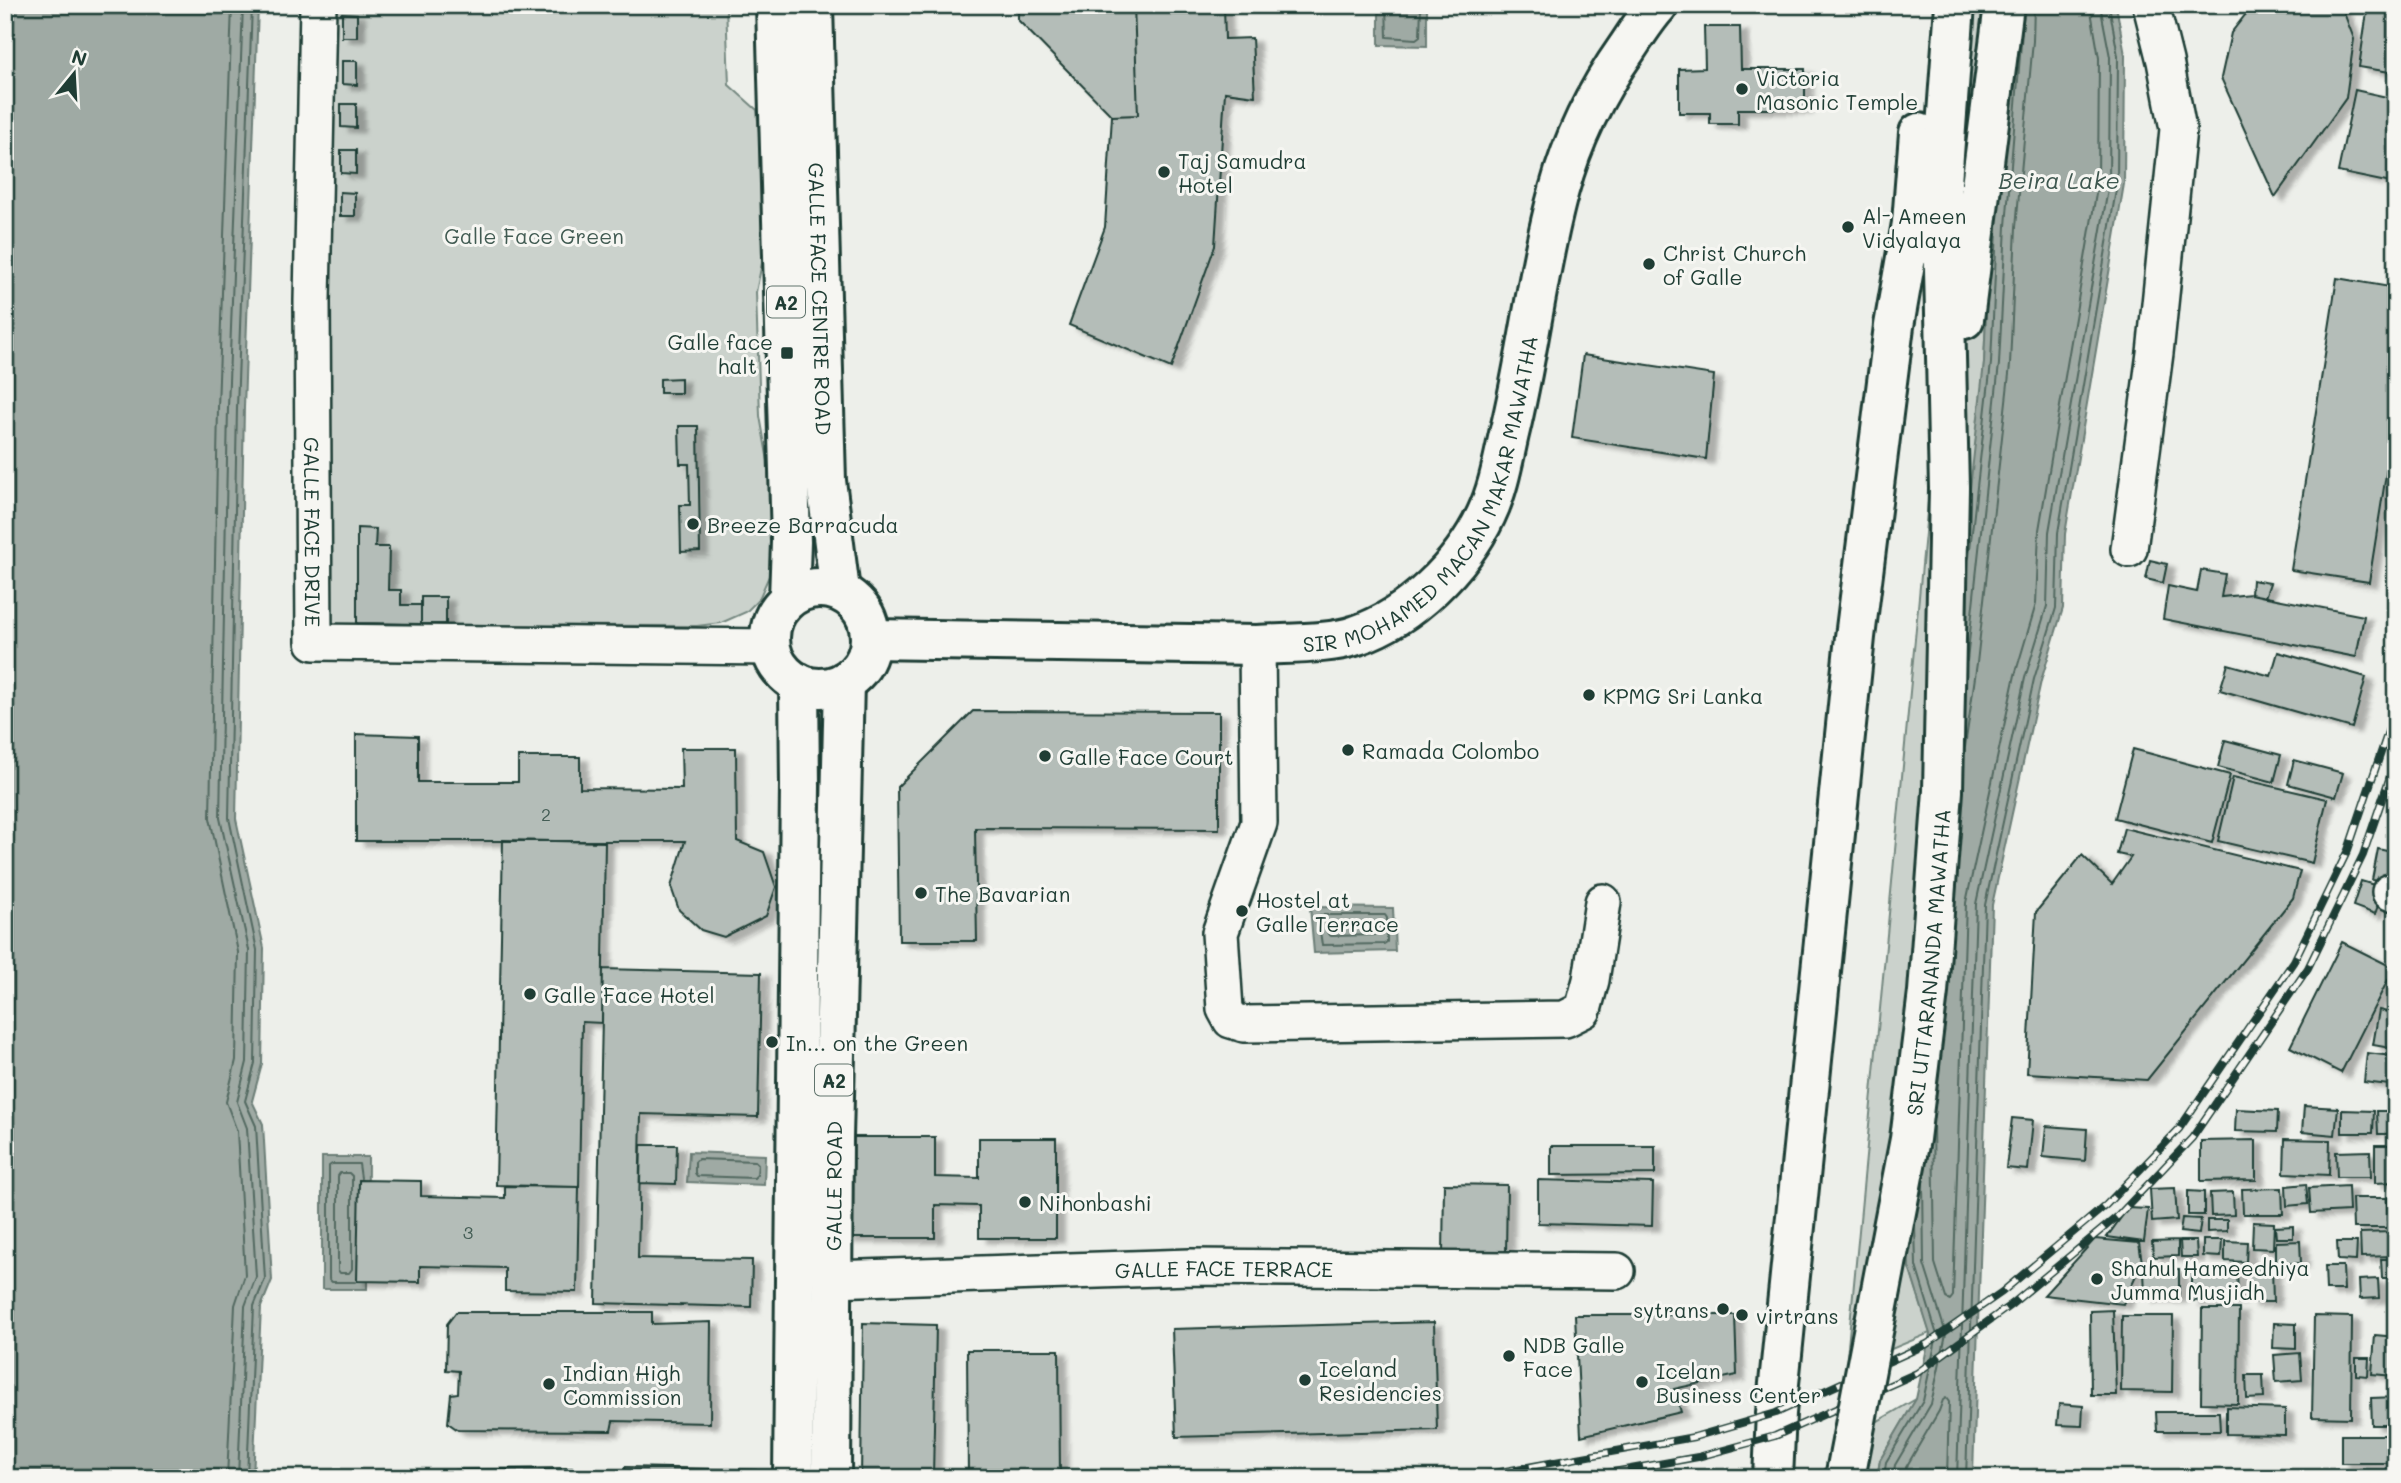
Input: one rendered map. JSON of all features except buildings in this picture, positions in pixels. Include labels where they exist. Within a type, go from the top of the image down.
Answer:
[{"type":"main road","name":"GALLE FACE CENTRE ROAD","points":[[776,5],[787,353],[791,542],[789,598]]},
{"type":"main road","name":"GALLE FACE CENTRE ROAD","points":[[813,5],[826,481],[840,591]]},
{"type":"main road","name":"SRI UTTARANANDA MAWATHA","points":[[1930,5],[1912,223],[1915,302],[1947,439]]},
{"type":"main road","name":"SRI UTTARANANDA MAWATHA","points":[[1844,1478],[1910,1139],[1927,992],[1944,791],[1949,488],[1942,182],[1955,5]]},
{"type":"main road","points":[[1947,439],[2004,5]]},
{"type":"main road","name":"SIR MOHAMED MACAN MAKAR MAWATHA","points":[[871,639],[1257,645],[1356,636],[1401,613],[1456,563],[1486,515],[1502,466],[1519,395],[1548,233],[1573,148],[1588,111],[1606,78],[1654,8]]},
{"type":"main road","points":[[1773,1478],[1776,1413],[1855,637],[1894,326],[1912,223]]},
{"type":"main road","points":[[811,588],[826,588],[840,591],[862,609],[869,625],[869,652],[862,665],[844,682],[827,687],[813,687],[799,683],[787,675],[778,664],[771,648],[770,636],[774,617],[789,598],[811,588]]},
{"type":"main road","name":"GALLE ROAD","points":[[831,1478],[832,1279],[844,682]]},
{"type":"main road","name":"GALLE ROAD","points":[[793,1478],[799,683]]},
{"type":"street","name":"GALLE FACE DRIVE","points":[[318,5],[312,301],[314,642],[771,648]]},
{"type":"street","points":[[2129,549],[2155,354],[2178,129],[2151,5]]},
{"type":"street","points":[[1257,645],[1259,823],[1220,933],[1225,1009],[1231,1020],[1244,1024],[1565,1019],[1583,1010],[1591,980],[1602,902]]},
{"type":"street","name":"GALLE FACE TERRACE","points":[[832,1279],[1190,1267],[1617,1271]]},
{"type":"green space","name":"Galle Face Green","points":[[307,5],[726,5],[729,85],[757,110],[768,234],[756,292],[760,416],[768,461],[773,551],[769,576],[759,599],[746,612],[721,623],[697,626],[297,625]]},
{"type":"green space","points":[[1975,5],[2008,5],[1990,225],[1984,363],[1909,1267],[1930,1333],[1846,1368]]},
{"type":"green space","points":[[1916,1399],[1880,1460],[1877,1478],[1862,1478],[1873,1424]]},
{"type":"water","points":[[5,5],[258,5],[244,408],[236,819],[264,948],[262,1064],[252,1101],[263,1124],[272,1280],[261,1307],[253,1478],[5,1478]]},
{"type":"water","points":[[1379,5],[1427,5],[1427,46],[1379,45]]},
{"type":"water","name":"Beira Lake","points":[[2008,5],[2116,5],[2125,55],[2124,184],[2065,534],[2063,608],[2041,681],[1992,905],[1973,1473],[1972,1478],[1877,1478],[1880,1460],[1916,1399],[1930,1334],[1909,1267],[1907,1116],[1951,660],[1984,363],[1990,225]]},
{"type":"water","points":[[1310,907],[1393,908],[1395,951],[1314,953]]},
{"type":"water","points":[[689,1152],[765,1155],[764,1185],[687,1182]]},
{"type":"water","points":[[322,1157],[368,1157],[367,1289],[322,1289]]},
{"type":"railway","points":[[1467,1478],[1694,1437],[1776,1413],[1927,1344],[2002,1292],[2106,1205],[2179,1129],[2294,961],[2348,850],[2396,708]]},
{"type":"railway","points":[[1580,1478],[1698,1457],[1775,1436],[1917,1373],[2012,1304],[2118,1216],[2192,1138],[2308,968],[2363,855],[2396,759]]},
{"type":"place","name":"Victoria Masonic Temple","points":[[1742,89]]},
{"type":"place","name":"Taj Samudra Hotel","points":[[1164,172]]},
{"type":"place","name":"Al- Ameen Vidyalaya","points":[[1848,227]]},
{"type":"place","name":"Christ Church of Galle","points":[[1649,264]]},
{"type":"place","name":"Galle face halt 1","points":[[787,353]]},
{"type":"place","name":"Breeze Barracuda","points":[[693,524]]},
{"type":"place","name":"KPMG Sri Lanka","points":[[1589,695]]},
{"type":"place","name":"Ramada Colombo","points":[[1348,750]]},
{"type":"place","name":"Galle Face Court","points":[[1045,756]]},
{"type":"place","name":"The Bavarian","points":[[921,893]]},
{"type":"place","name":"Hostel at Galle Terrace","points":[[1242,911]]},
{"type":"place","name":"Galle Face Hotel","points":[[530,994]]},
{"type":"place","name":"In… on the Green","points":[[772,1042]]},
{"type":"place","name":"Nihonbashi","points":[[1025,1202]]},
{"type":"place","name":"Shahul Hameedhiya Jumma Musjidh","points":[[2097,1279]]},
{"type":"place","name":"sytrans","points":[[1723,1309]]},
{"type":"place","name":"virtrans","points":[[1742,1315]]},
{"type":"place","name":"NDB Galle Face","points":[[1509,1356]]},
{"type":"place","name":"Iceland Residencies","points":[[1305,1380]]},
{"type":"place","name":"Icelan Business Center","points":[[1642,1382]]},
{"type":"place","name":"Indian High Commission","points":[[549,1384]]}]
